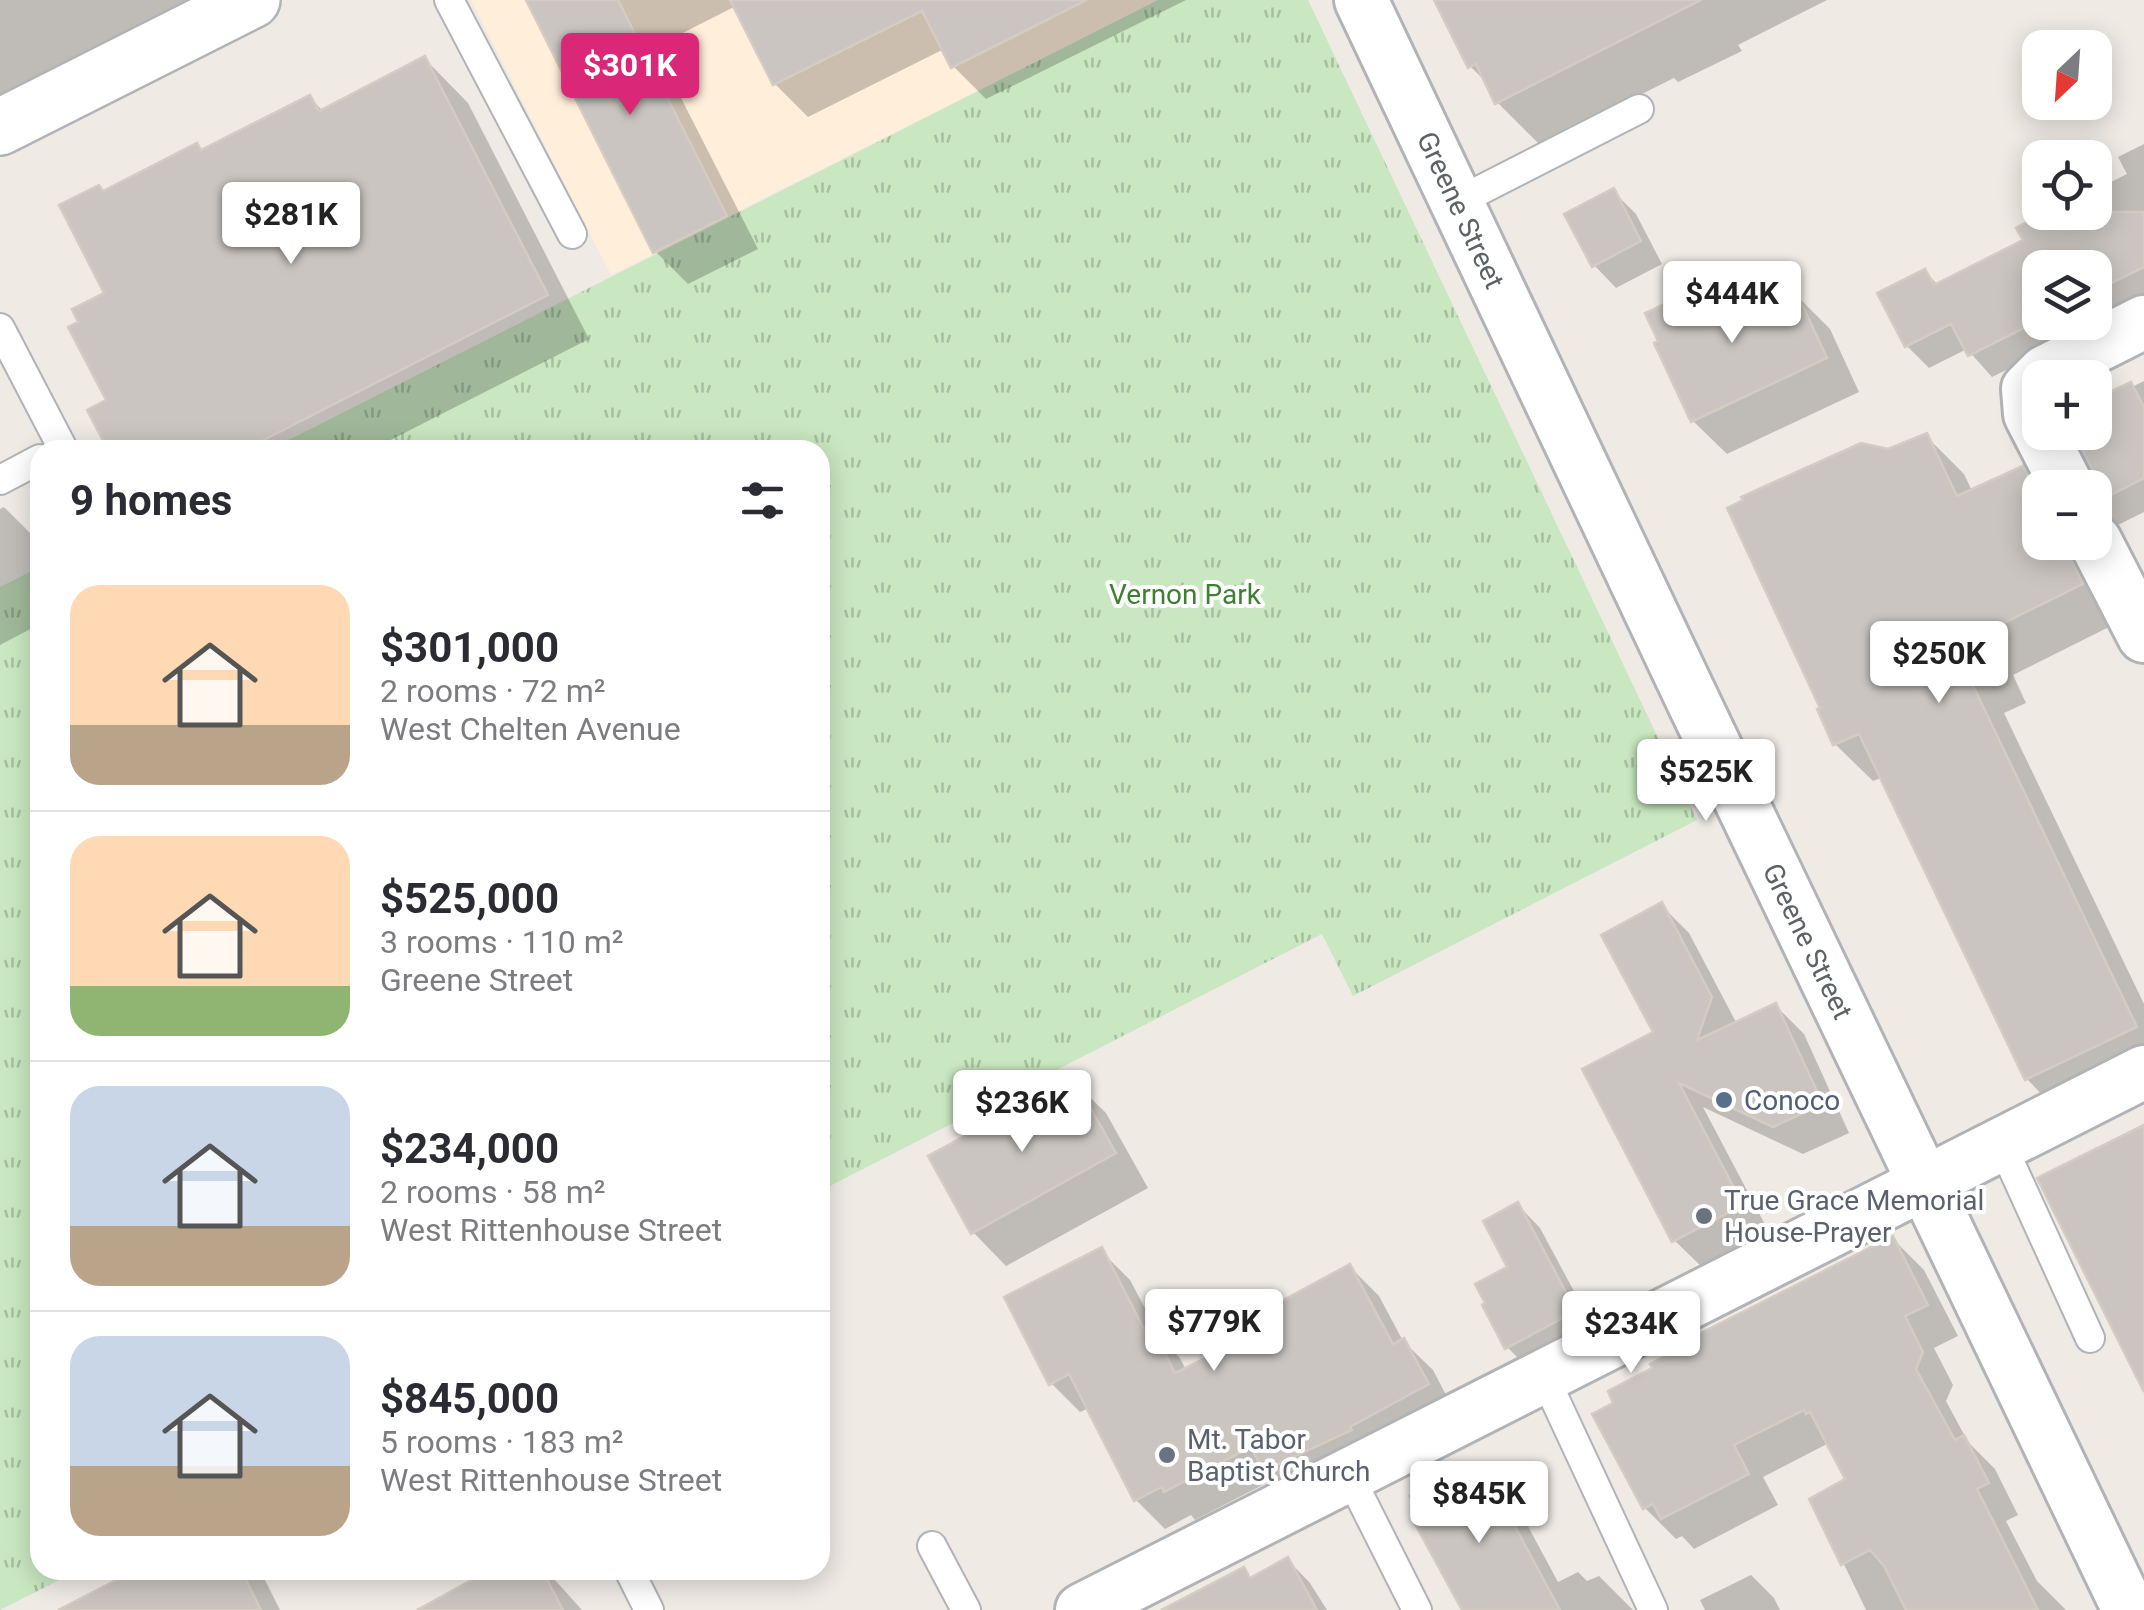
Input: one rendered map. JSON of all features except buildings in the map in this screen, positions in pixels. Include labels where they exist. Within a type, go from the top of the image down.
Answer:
[{"type":"street","points":[[0,127],[252,0]]},
{"type":"street","name":"Greene Street","points":[[1362,0],[2130,1610]]},
{"type":"street","points":[[2059,470],[2030,414],[2028,388],[2045,372],[2144,322]]},
{"type":"street","points":[[2105,560],[2144,636]]},
{"type":"street","points":[[1082,1610],[2144,1072]]},
{"type":"lane","points":[[449,0],[572,234]]},
{"type":"lane","points":[[1457,202],[1640,109]]},
{"type":"lane","points":[[0,328],[58,440]]},
{"type":"lane","points":[[0,480],[30,464]]},
{"type":"lane","points":[[2002,1145],[2090,1338]]},
{"type":"lane","points":[[1542,1374],[1654,1610]]},
{"type":"lane","points":[[1349,1475],[1417,1610]]},
{"type":"lane","points":[[932,1546],[966,1610]]},
{"type":"lane","points":[[633,1580],[648,1610]]},
{"type":"shaded area","points":[[471,0],[1158,0],[611,275]]},
{"type":"green space","name":"Vernon Park","points":[[1158,0],[1308,0],[1697,820],[1353,996],[1322,934],[830,1186],[830,440],[289,440]]},
{"type":"green space","points":[[30,572],[30,1580],[59,1580],[0,1610],[0,587]]},
{"type":"place","name":"Conoco","points":[[1724,1100]]},
{"type":"place","name":"True Grace Memorial House-Prayer","points":[[1704,1216]]},
{"type":"place","name":"Mt. Tabor Baptist Church","points":[[1167,1455]]}]
